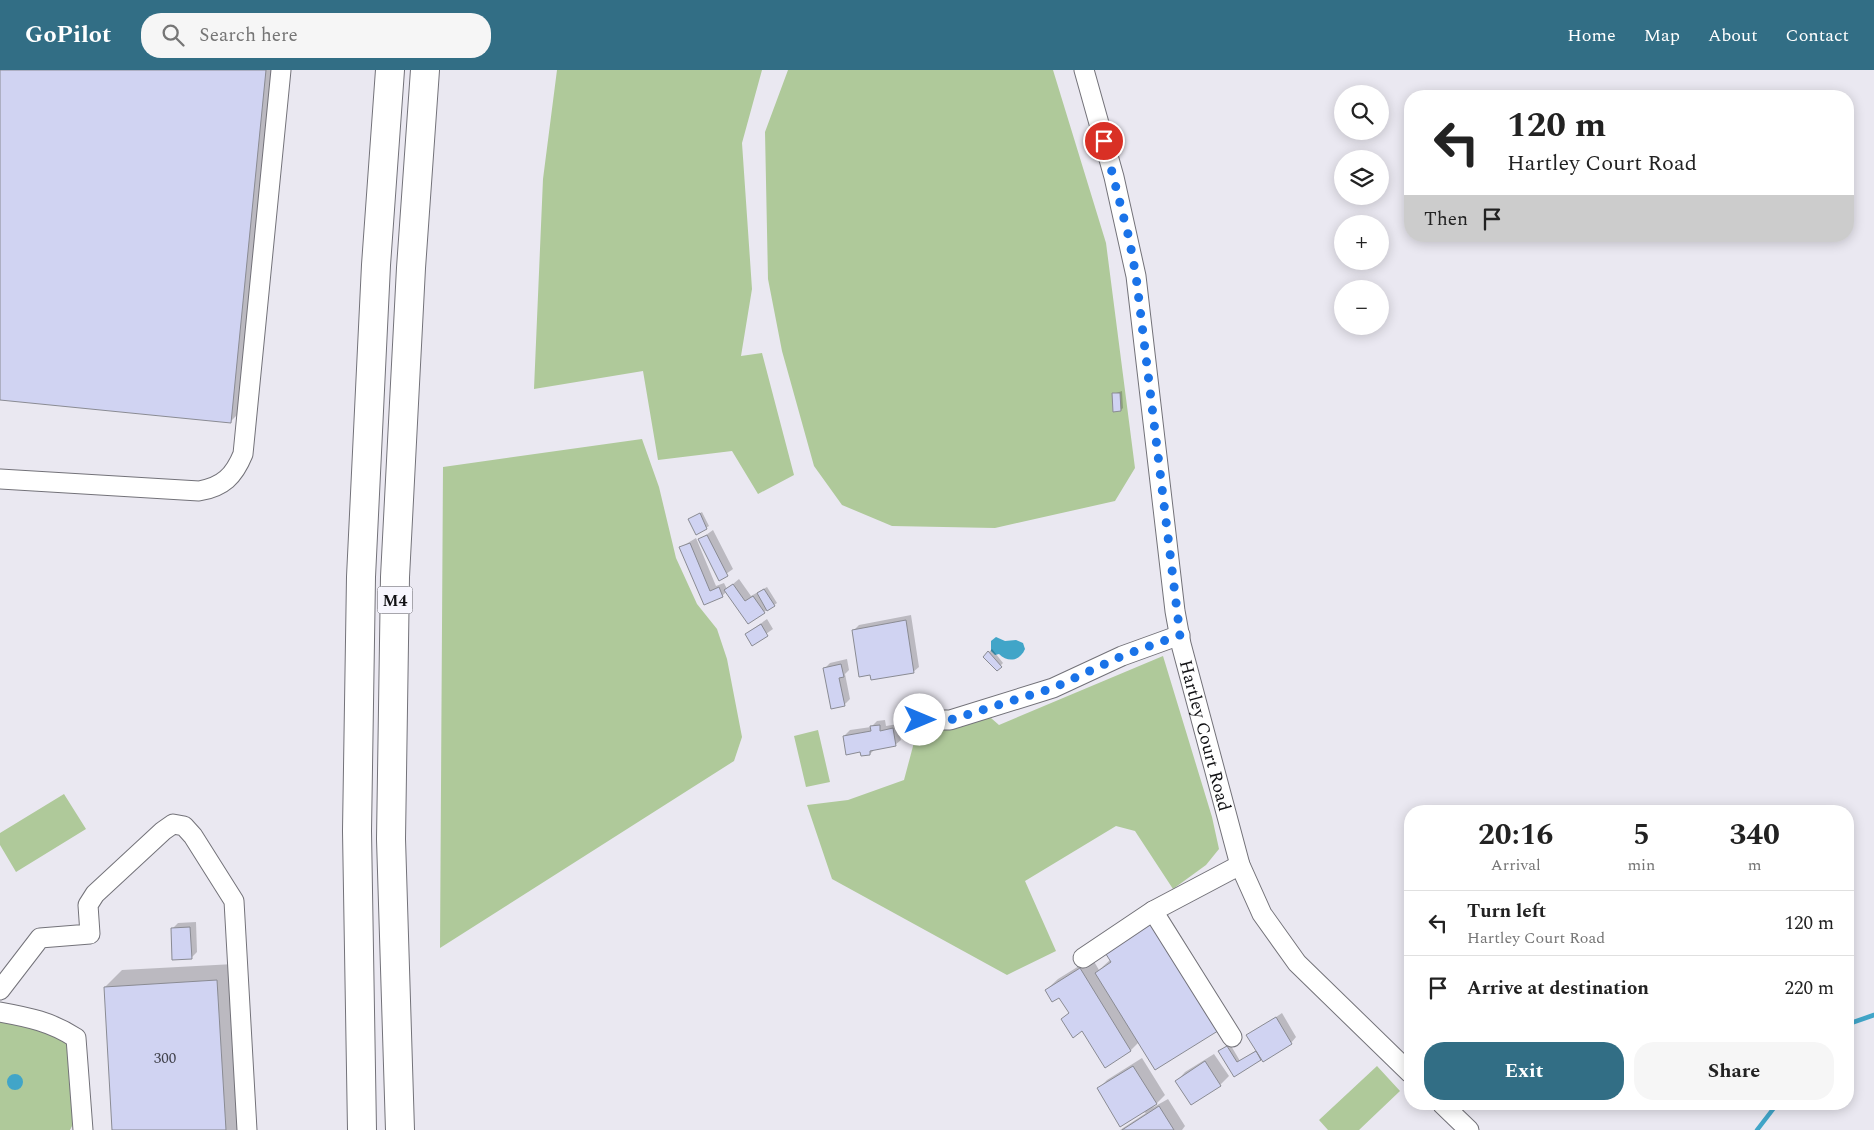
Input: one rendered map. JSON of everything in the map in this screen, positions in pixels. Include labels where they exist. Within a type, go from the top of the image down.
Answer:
[{"type":"highway","name":"M4","points":[[362,1130],[357,831],[360,576],[376,265],[390,70]]},
{"type":"highway","name":"M4","points":[[400,1130],[391,839],[395,577],[411,268],[425,70]]},
{"type":"street","points":[[0,479],[199,491],[214,488],[227,480],[236,471],[243,454],[281,70]]},
{"type":"street","name":"Hartley Court Road","points":[[1084,70],[1114,177],[1136,276],[1180,635],[1207,749],[1240,865],[1262,914],[1297,963],[1404,1067]]},
{"type":"street","points":[[920,720],[950,720],[1053,688],[1122,656],[1180,635]]},
{"type":"street","points":[[0,990],[40,938],[90,934],[88,905],[95,894],[163,831],[173,824],[184,826],[193,836],[234,901],[247,1130]]},
{"type":"street","points":[[1084,958],[1153,911],[1240,865]]},
{"type":"street","points":[[1153,911],[1232,1037]]},
{"type":"street","points":[[0,1012],[34,1018],[61,1028],[76,1038],[83,1130]]},
{"type":"street","points":[[1448,1110],[1469,1130]]},
{"type":"green space","points":[[557,70],[762,70],[742,143],[752,289],[741,356],[762,353],[794,475],[758,494],[732,451],[658,460],[643,371],[534,389],[543,179]]},
{"type":"green space","points":[[788,70],[1053,70],[1106,243],[1135,468],[1115,501],[995,528],[892,526],[842,505],[814,466],[782,351],[768,279],[765,132]]},
{"type":"green space","points":[[642,439],[659,487],[676,558],[697,604],[717,629],[727,659],[742,737],[734,761],[440,948],[443,467]]},
{"type":"green space","points":[[1163,656],[1212,817],[1219,849],[1206,865],[1173,889],[1135,831],[1116,826],[1025,881],[1056,951],[1007,975],[832,879],[807,805],[848,800],[904,780],[916,735],[983,711],[999,725]]},
{"type":"green space","points":[[818,730],[830,782],[806,787],[794,736]]},
{"type":"green space","points":[[64,794],[86,829],[16,872],[0,845],[0,833]]},
{"type":"green space","points":[[0,1018],[23,1021],[70,1044],[76,1118],[70,1130],[0,1130]]},
{"type":"green space","points":[[1377,1066],[1400,1091],[1359,1130],[1328,1130],[1319,1120]]},
{"type":"water","points":[[996,637],[1005,641],[1016,640],[1023,643],[1025,649],[1023,653],[1017,658],[1010,660],[999,654],[995,655],[991,651],[991,641]]},
{"type":"water","points":[[12,1074],[18,1074],[23,1079],[21,1088],[12,1090],[7,1085],[7,1079]]},
{"type":"building","points":[[0,70],[266,70],[231,423],[0,400]]},
{"type":"building","points":[[1112,393],[1120,393],[1121,411],[1113,412]]},
{"type":"building","points":[[700,513],[707,529],[696,535],[688,519]]},
{"type":"building","points":[[707,535],[728,576],[719,581],[698,539]]},
{"type":"building","points":[[690,543],[710,591],[719,587],[723,597],[704,605],[679,547]]},
{"type":"building","points":[[733,584],[745,601],[753,596],[765,613],[748,624],[724,590]]},
{"type":"building","points":[[764,589],[775,606],[767,611],[757,593]]},
{"type":"building","points":[[906,620],[914,673],[871,680],[870,675],[859,677],[852,630]]},
{"type":"building","points":[[761,624],[768,636],[752,646],[745,634]]},
{"type":"building","points":[[988,651],[1002,667],[997,671],[983,657]]},
{"type":"building","points":[[841,664],[844,677],[839,678],[845,706],[831,709],[823,668]]},
{"type":"building","points":[[880,725],[880,731],[893,728],[896,746],[870,751],[870,755],[861,756],[860,752],[846,755],[843,736],[871,731],[870,726]]},
{"type":"building","points":[[1153,921],[1221,1029],[1155,1070],[1095,973],[1111,962],[1104,951]]},
{"type":"building","points":[[190,927],[192,959],[172,960],[171,928]]},
{"type":"building","points":[[1080,968],[1131,1051],[1105,1068],[1082,1031],[1073,1038],[1061,1019],[1069,1013],[1059,998],[1052,1002],[1045,990]]},
{"type":"building","points":[[217,980],[226,1130],[112,1130],[104,987]]},
{"type":"building","points":[[1276,1017],[1292,1044],[1263,1062],[1246,1035]]},
{"type":"building","points":[[1227,1046],[1237,1062],[1256,1051],[1261,1060],[1234,1077],[1218,1051]]},
{"type":"building","points":[[1205,1061],[1221,1086],[1191,1105],[1175,1081]]},
{"type":"building","points":[[1133,1066],[1157,1104],[1120,1127],[1097,1088]]},
{"type":"building","points":[[1159,1106],[1174,1130],[1122,1130]]},
{"type":"waterway","points":[[1854,1022],[1874,1015]]},
{"type":"waterway","points":[[1757,1130],[1772,1110]]},
{"type":"route","points":[[920,720],[950,720],[1053,688],[1122,656],[1180,635],[1175,611],[1136,276],[1129,238],[1104,141]]}]
